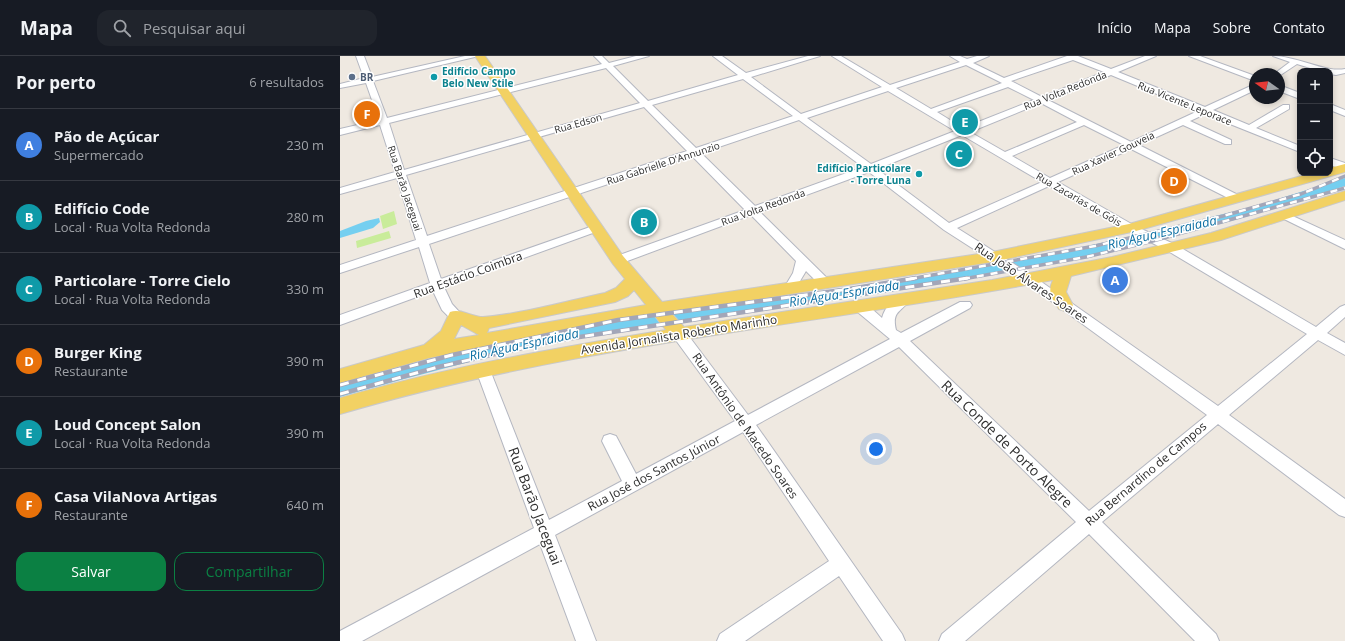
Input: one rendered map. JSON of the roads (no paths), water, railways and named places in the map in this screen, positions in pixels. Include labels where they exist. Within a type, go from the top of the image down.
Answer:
[{"type":"main road","name":"Rua Antônio de Macedo Soares","points":[[480,56],[618,260],[677,331]]},
{"type":"main road","points":[[1333,171],[1345,167]]},
{"type":"main road","points":[[340,376],[429,351],[604,317],[660,310],[790,288],[993,258],[1134,230],[1316,176]]},
{"type":"main road","name":"Avenida Jornalista Roberto Marinho","points":[[340,406],[483,370],[677,331],[859,306],[1065,271],[1170,247],[1286,216],[1345,195]]},
{"type":"main road","points":[[1065,271],[1056,290],[1057,295],[1065,305]]},
{"type":"main road","points":[[604,317],[624,302],[635,280]]},
{"type":"main road","points":[[464,319],[482,323],[510,319],[609,298],[622,292],[635,280]]},
{"type":"main road","points":[[464,319],[495,338]]},
{"type":"main road","points":[[429,351],[464,319]]},
{"type":"street","name":"Rua Barão Jaceguai","points":[[360,56],[370,80],[399,174],[437,286],[447,307],[464,319]]},
{"type":"street","points":[[340,86],[475,56]]},
{"type":"street","points":[[598,56],[825,283]]},
{"type":"street","points":[[340,132],[645,56]]},
{"type":"street","name":"Rua João Álvares Soares","points":[[717,56],[870,168],[948,228],[993,258],[1028,278],[1345,509]]},
{"type":"street","name":"Rua Edson","points":[[340,191],[745,76],[803,57],[816,56]]},
{"type":"street","name":"Rua Zacarias de Góis","points":[[836,56],[1049,182],[1134,230],[1170,247],[1345,350]]},
{"type":"street","points":[[954,56],[1238,199]]},
{"type":"street","name":"Rua Gabrielle D'Annunzio","points":[[340,268],[985,56]]},
{"type":"street","name":"Rua Volta Redonda","points":[[618,260],[870,168],[1108,72],[1152,56]]},
{"type":"street","points":[[1193,56],[1249,77]]},
{"type":"street","points":[[1277,56],[1336,73],[1345,72]]},
{"type":"street","points":[[930,112],[1072,57]]},
{"type":"street","name":"Rua Vicente Leporace","points":[[1072,57],[1297,148]]},
{"type":"street","points":[[1285,69],[1297,61]]},
{"type":"street","name":"Rua Xavier Gouveia","points":[[948,228],[1132,145],[1249,90]]},
{"type":"street","points":[[1285,90],[1297,95]]},
{"type":"street","points":[[1248,129],[1286,106]]},
{"type":"street","points":[[1333,108],[1345,112]]},
{"type":"street","points":[[1182,121],[1228,142]]},
{"type":"street","points":[[1004,156],[1084,122]]},
{"type":"street","points":[[1333,162],[1345,167]]},
{"type":"street","points":[[1286,216],[1345,245]]},
{"type":"street","name":"Rua Estácio Coimbra","points":[[340,320],[597,228]]},
{"type":"street","points":[[790,288],[799,273],[802,260]]},
{"type":"street","points":[[895,336],[888,320],[890,311],[904,299]]},
{"type":"street","name":"Rua José dos Santos Júnior","points":[[342,641],[544,531],[746,424],[895,336],[965,305]]},
{"type":"street","name":"Rua Conde de Porto Alegre","points":[[859,306],[895,336],[1089,522],[1209,641]]},
{"type":"street","name":"Rua Bernardino de Campos","points":[[949,641],[1089,522],[1345,310]]},
{"type":"street","name":"Rua Antônio de Macedo Soares","points":[[677,331],[746,424],[895,641]]},
{"type":"street","name":"Rua Barão Jaceguai","points":[[483,370],[586,641]]},
{"type":"street","points":[[610,441],[627,471],[632,485]]},
{"type":"street","points":[[727,641],[841,564]]},
{"type":"water","points":[[379,218],[380,222],[373,228],[340,238],[340,231],[366,221]]},
{"type":"waterway","name":"Rio Água Espraiada","points":[[340,389],[440,362],[579,332],[857,292],[1037,262],[1142,239],[1257,210],[1345,182]]},
{"type":"railway","points":[[910,279],[1095,246],[1223,216],[1301,194],[1345,176]]},
{"type":"railway","points":[[963,279],[1086,257],[1149,242],[1345,188]]},
{"type":"railway","points":[[910,279],[916,278]]},
{"type":"railway","points":[[340,394],[438,367],[553,341],[968,278]]},
{"type":"railway","points":[[340,385],[452,355],[618,320],[850,289],[910,279]]},
{"type":"place","name":"BR","points":[[352,77]]},
{"type":"place","name":"Edifício Campo Belo New Stile","points":[[434,77]]},
{"type":"place","name":"Casa VilaNova Artigas","points":[[367,114]]},
{"type":"place","name":"Loud Concept Salon","points":[[965,122]]},
{"type":"place","name":"Particolare - Torre Cielo","points":[[959,154]]},
{"type":"place","name":"Edifício Particolare - Torre Luna","points":[[919,174]]},
{"type":"place","name":"Burger King","points":[[1174,181]]},
{"type":"place","name":"Edifício Code","points":[[644,222]]},
{"type":"place","name":"Pão de Açúcar","points":[[1115,280]]}]
